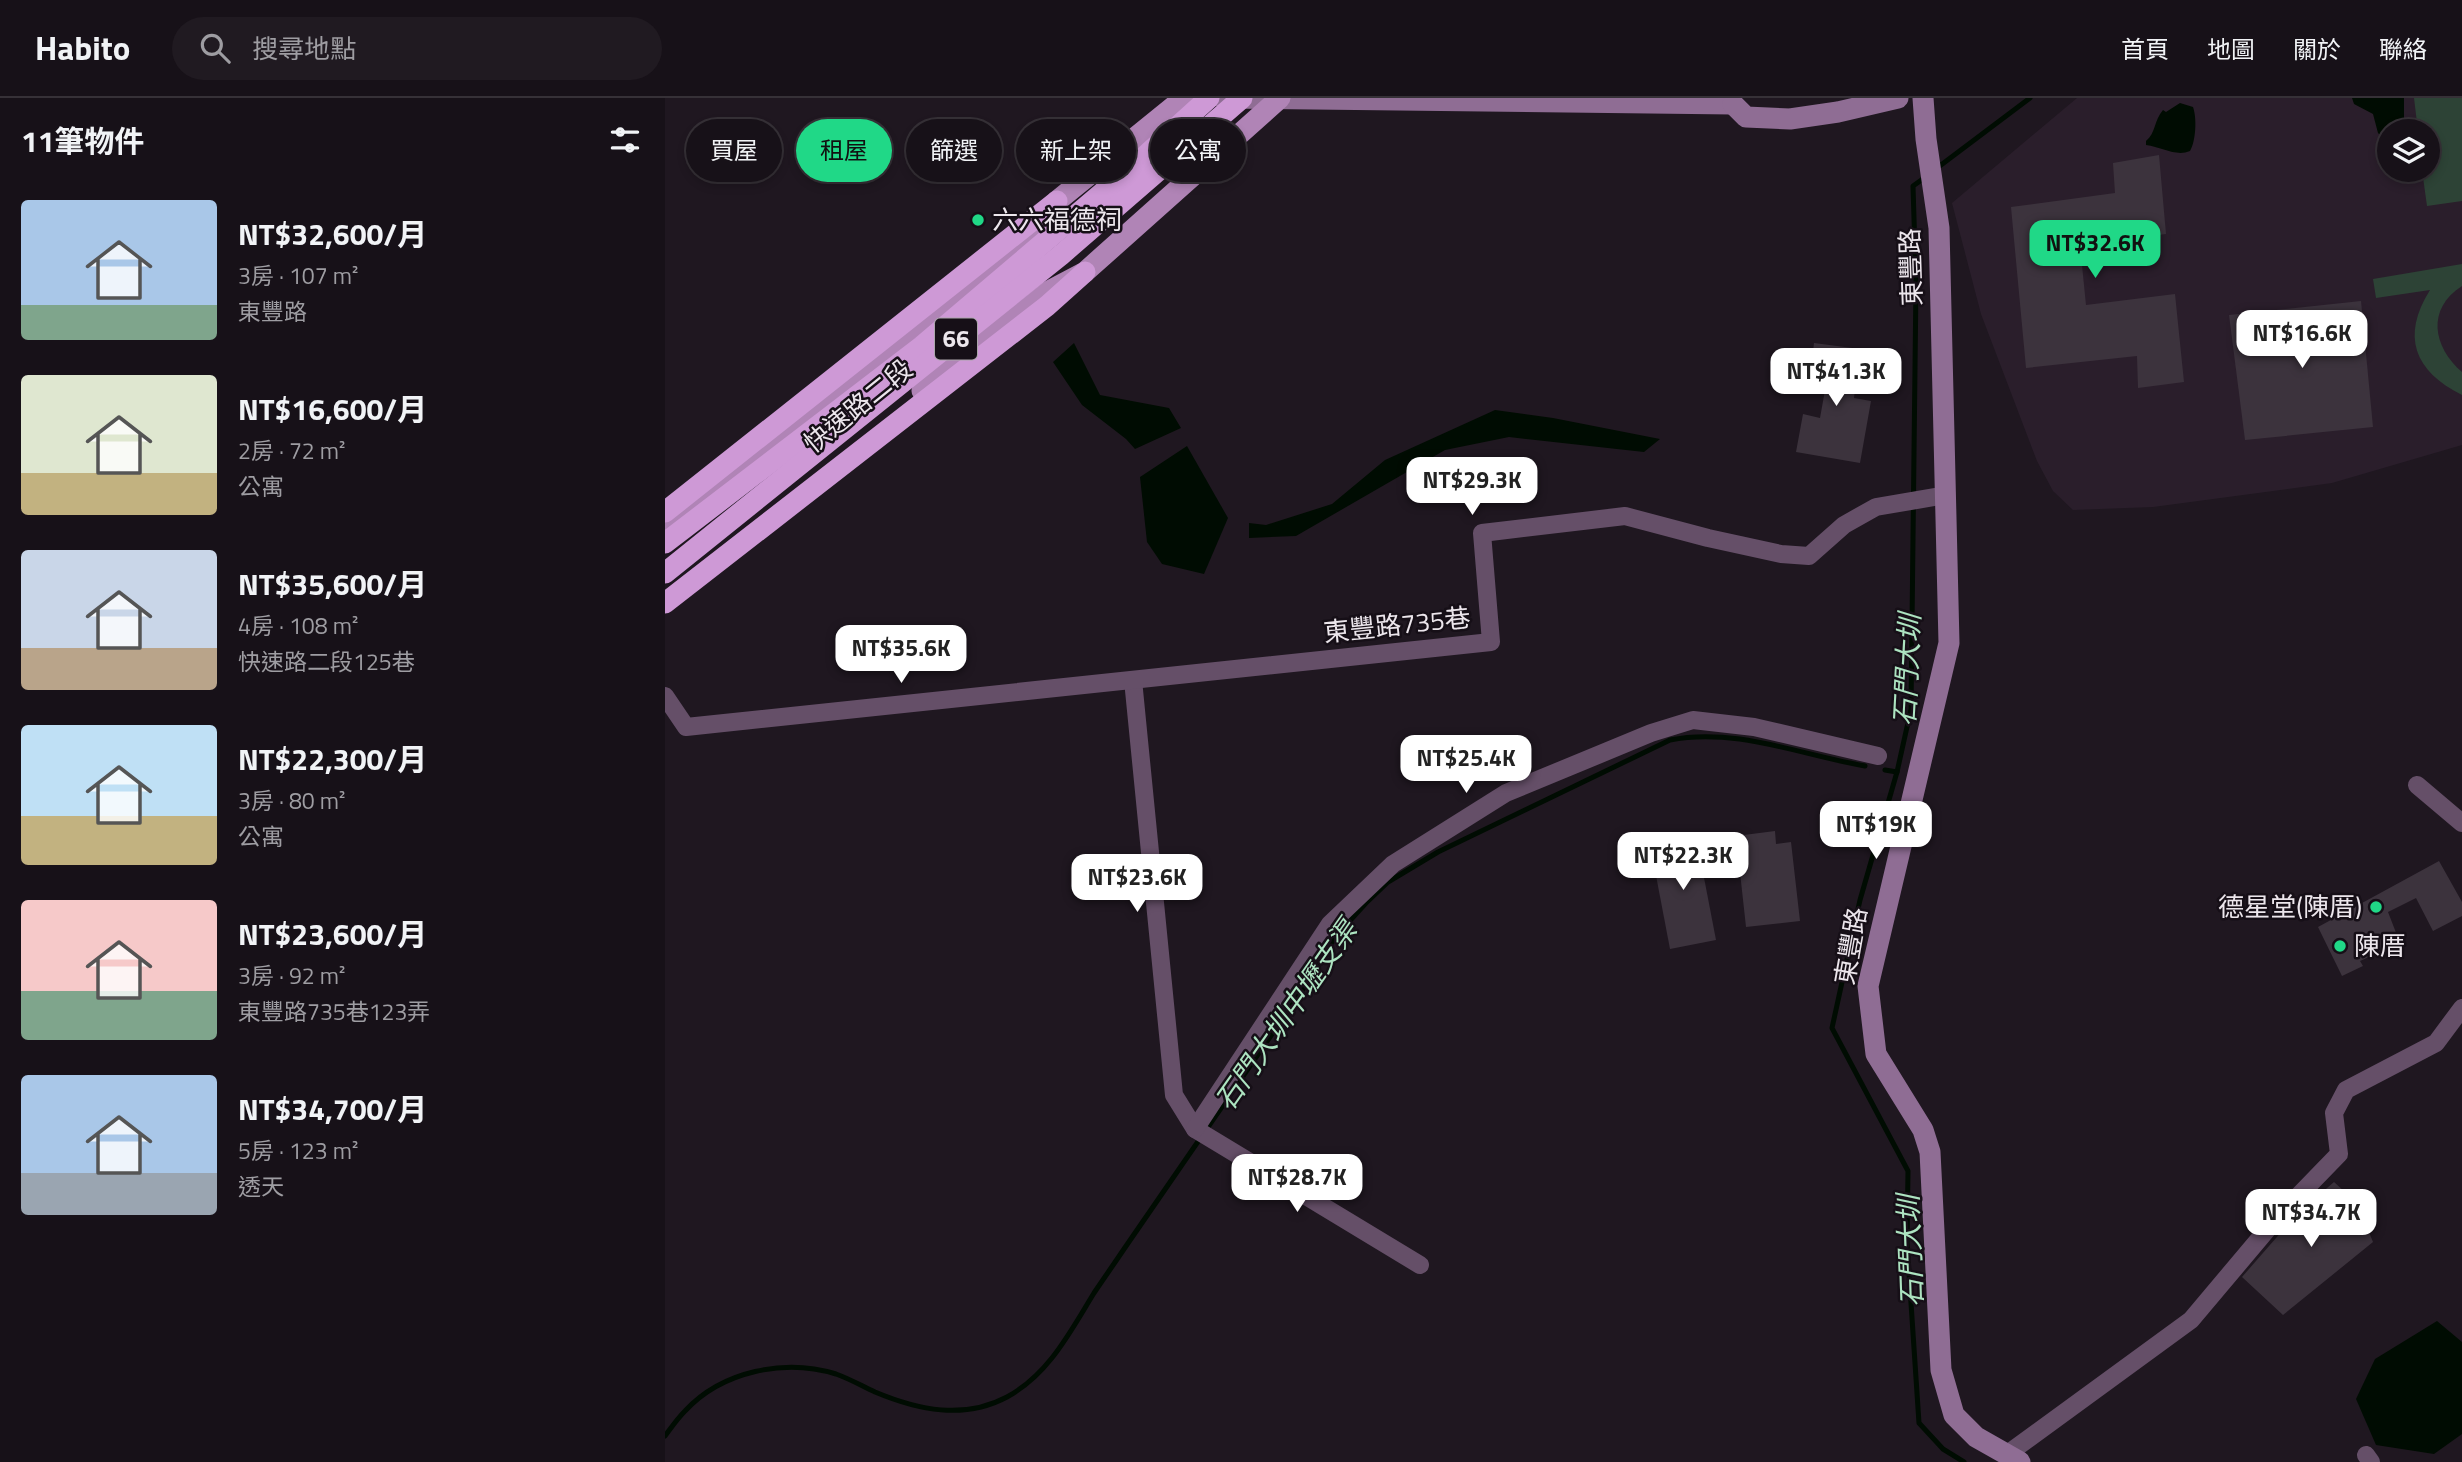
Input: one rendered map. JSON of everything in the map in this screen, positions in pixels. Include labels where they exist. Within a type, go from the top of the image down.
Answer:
[{"type":"highway","name":"66","points":[[665,543],[922,346],[1135,165],[1209,98]]},
{"type":"highway","name":"66","points":[[665,573],[1061,255],[1242,98]]},
{"type":"highway","points":[[665,512],[1057,201]]},
{"type":"highway","points":[[665,603],[1047,306],[1084,272]]},
{"type":"main road","name":"快速路二段","points":[[665,525],[1010,255],[1057,201],[1184,98]]},
{"type":"main road","name":"快速路二段","points":[[665,594],[1049,291],[1084,272],[1279,99]]},
{"type":"street","points":[[1223,98],[1734,101],[1746,117],[1790,119],[1840,105],[1870,105],[1898,98]]},
{"type":"street","name":"東豐路","points":[[1923,98],[1939,228],[1949,643],[1868,986],[1875,1054],[1923,1130],[1930,1152],[1941,1370],[1950,1404],[1954,1415],[1976,1437],[2013,1458]]},
{"type":"street","name":"東豐路735巷","points":[[1133,680],[1490,642],[1482,533],[1625,516],[1781,554],[1809,556],[1844,525],[1876,507],[1946,495]]},
{"type":"street","points":[[665,696],[686,727],[1133,680],[1174,1095],[1195,1129],[1420,1265]]},
{"type":"street","points":[[1195,1129],[1331,924],[1393,864],[1506,793],[1651,733],[1693,720],[1754,727],[1878,756]]},
{"type":"street","points":[[2417,785],[2462,823]]},
{"type":"street","points":[[2013,1458],[2191,1320],[2276,1219],[2339,1154],[2334,1113],[2346,1090],[2436,1043],[2462,1008]]},
{"type":"shaded area","points":[[2077,98],[2462,98],[2462,445],[2332,483],[2153,507],[2073,510],[2053,491],[2037,461],[1981,314],[1952,203]]},
{"type":"shaded area","points":[[2352,98],[2404,98],[2404,119],[2377,119],[2377,129],[2373,114],[2354,104]]},
{"type":"shaded area","points":[[2180,103],[2193,107],[2195,136],[2190,151],[2174,152],[2146,145],[2163,110],[2166,112]]},
{"type":"shaded area","points":[[1074,343],[1100,395],[1169,408],[1181,428],[1135,449],[1082,405],[1053,362]]},
{"type":"shaded area","points":[[1495,410],[1553,418],[1660,439],[1644,452],[1509,437],[1445,450],[1296,536],[1249,538],[1249,523],[1266,525],[1332,504],[1385,460]]},
{"type":"shaded area","points":[[1187,446],[1228,518],[1204,574],[1162,564],[1147,542],[1140,477]]},
{"type":"shaded area","points":[[2437,1321],[2462,1342],[2462,1434],[2434,1454],[2376,1445],[2356,1399],[2375,1359]]},
{"type":"green space","points":[[2414,98],[2462,98],[2462,201],[2427,206],[2424,182],[2440,182],[2440,119],[2417,119]]},
{"type":"green space","points":[[2462,264],[2462,286],[2450,295],[2443,306],[2438,328],[2445,351],[2462,372],[2462,395],[2433,375],[2417,351],[2416,322],[2430,290],[2376,298],[2373,279]]},
{"type":"building","points":[[2159,155],[2166,234],[2080,245],[2086,305],[2175,294],[2184,382],[2138,388],[2137,356],[2026,368],[2011,207],[2115,193],[2113,163]]},
{"type":"building","points":[[2361,301],[2373,427],[2245,440],[2229,315]]},
{"type":"building","points":[[1814,343],[1860,349],[1854,398],[1871,401],[1860,463],[1796,452],[1803,414],[1820,418],[1827,379],[1810,376]]},
{"type":"building","points":[[1775,831],[1776,844],[1791,842],[1800,921],[1746,927],[1736,836]]},
{"type":"building","points":[[1696,836],[1716,940],[1670,949],[1650,844]]},
{"type":"building","name":"德星堂(陳厝)","points":[[2439,861],[2462,902],[2462,916],[2433,931],[2416,898],[2388,912],[2400,943],[2360,961],[2363,966],[2342,976],[2318,927]]},
{"type":"building","points":[[2334,1182],[2376,1220],[2369,1232],[2373,1242],[2283,1315],[2242,1277],[2297,1214]]},
{"type":"waterway","name":"石門大圳","points":[[1937,168],[2030,98]]},
{"type":"waterway","name":"石門大圳","points":[[1927,176],[1913,186],[1916,283],[1911,709],[1897,772],[1860,900],[1832,1028],[1908,1171],[1907,1243],[1919,1423],[1943,1449],[1964,1462]]},
{"type":"waterway","name":"石門大圳中壢支渠","points":[[665,1436],[685,1411],[717,1386],[736,1377],[776,1368],[796,1367],[836,1374],[908,1404],[941,1410],[991,1404],[1022,1388],[1047,1364],[1067,1337],[1098,1287],[1310,979],[1335,937],[1388,882],[1438,852],[1670,740],[1694,737],[1743,740],[1865,766]]},
{"type":"waterway","name":"石門大圳中壢支渠","points":[[1885,770],[1897,772]]},
{"type":"place","name":"六六福德祠","points":[[978,220]]},
{"type":"place","name":"德星堂(陳厝)","points":[[2376,907]]},
{"type":"place","name":"陳厝","points":[[2340,946]]}]
